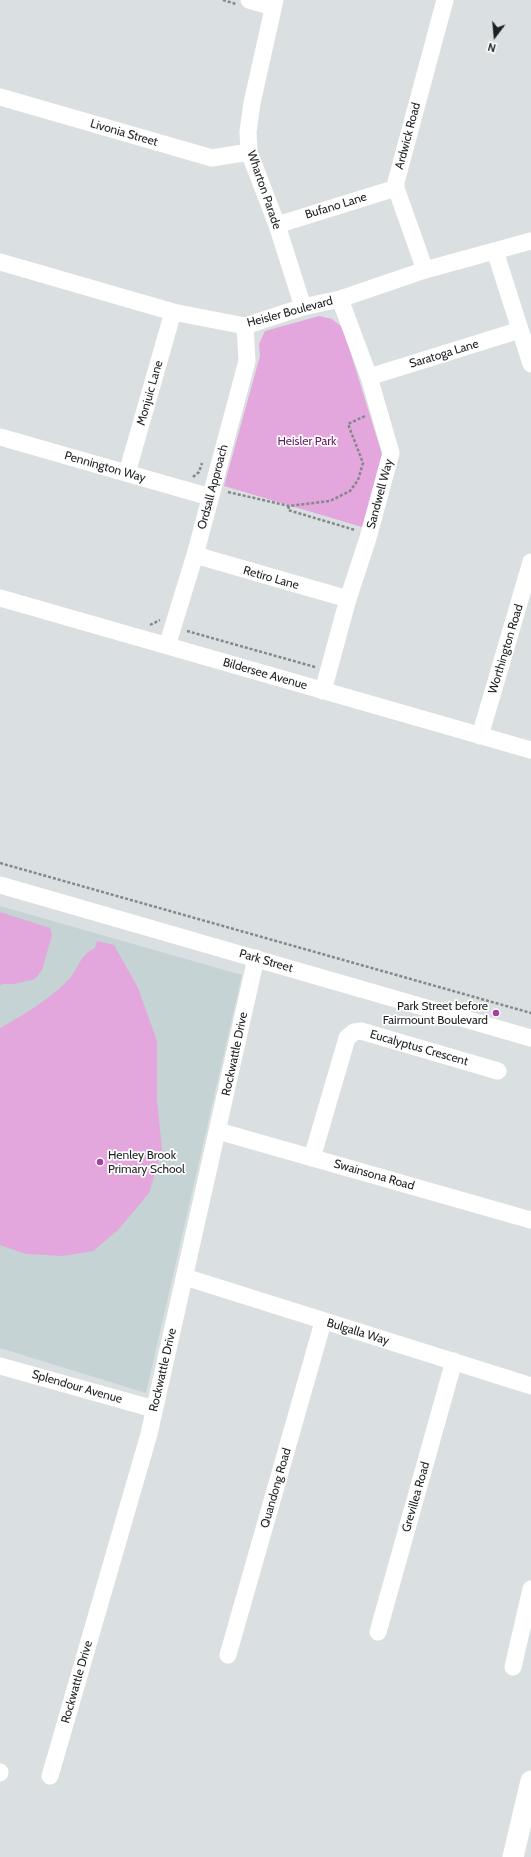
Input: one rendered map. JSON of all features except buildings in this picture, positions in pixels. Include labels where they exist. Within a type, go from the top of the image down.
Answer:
[{"type":"main road","points":[[513,1857],[531,1781]]},
{"type":"street","name":"Ardwick Road","points":[[396,188],[396,182],[445,0]]},
{"type":"street","points":[[246,3],[274,3]]},
{"type":"street","name":"Wharton Parade","points":[[274,3],[252,103],[248,132],[249,152],[276,225],[303,307]]},
{"type":"street","name":"Livonia Street","points":[[0,97],[212,158],[249,152]]},
{"type":"street","points":[[396,188],[425,270]]},
{"type":"street","name":"Bufano Lane","points":[[276,225],[396,188]]},
{"type":"street","name":"Heisler Boulevard","points":[[0,262],[173,312],[245,326],[303,307],[340,299],[425,270],[495,252],[531,240]]},
{"type":"street","points":[[495,252],[531,364]]},
{"type":"street","name":"Sandwell Way","points":[[323,691],[348,599],[368,538],[391,453],[369,377],[340,299]]},
{"type":"street","name":"Monjuic Lane","points":[[127,473],[173,312]]},
{"type":"street","name":"Ordsall Approach","points":[[167,646],[195,555],[217,494],[247,361],[245,326]]},
{"type":"street","name":"Saratoga Lane","points":[[369,377],[520,330]]},
{"type":"street","name":"Pennington Way","points":[[0,437],[184,490],[217,494]]},
{"type":"street","name":"Retiro Lane","points":[[195,555],[348,599]]},
{"type":"street","name":"Worthington Road","points":[[480,736],[528,585],[531,562]]},
{"type":"street","name":"Bildersee Avenue","points":[[0,598],[531,750]]},
{"type":"street","name":"Park Street","points":[[0,885],[531,1038]]},
{"type":"street","name":"Rockwattle Drive","points":[[50,1776],[148,1434],[185,1277],[256,958]]},
{"type":"street","name":"Eucalyptus Crescent","points":[[312,1158],[347,1038],[354,1032],[361,1031],[498,1071]]},
{"type":"street","name":"Swainsona Road","points":[[218,1131],[531,1220]]},
{"type":"street","name":"Bulgalla Way","points":[[185,1277],[323,1322],[454,1361],[531,1386]]},
{"type":"street","name":"Quandong Road","points":[[228,1655],[323,1322]]},
{"type":"street","name":"Grevillea Road","points":[[378,1632],[454,1361]]},
{"type":"street","name":"Splendour Avenue","points":[[0,1368],[154,1409]]},
{"type":"street","points":[[513,1667],[531,1589]]},
{"type":"path","points":[[223,0],[246,3]]},
{"type":"path","points":[[217,494],[289,506],[330,501],[350,491],[358,480],[363,463],[348,424],[378,411]]},
{"type":"path","points":[[184,490],[186,482],[200,472],[204,458]]},
{"type":"path","points":[[289,506],[288,510],[362,531]]},
{"type":"path","points":[[354,537],[356,530]]},
{"type":"path","points":[[145,627],[164,618]]},
{"type":"path","points":[[317,668],[319,660]]},
{"type":"path","points":[[0,863],[531,1013]]},
{"type":"shaded area","name":"Henley Brook Primary School","points":[[0,906],[242,975],[146,1393],[0,1348]]},
{"type":"green space","name":"Heisler Park","points":[[319,316],[332,319],[343,328],[383,458],[362,527],[224,486],[260,356],[259,344],[265,331]]},
{"type":"green space","points":[[0,912],[50,928],[52,935],[42,970],[35,979],[14,984],[0,985]]},
{"type":"green space","points":[[97,941],[114,945],[138,988],[157,1041],[157,1099],[162,1150],[149,1193],[118,1230],[93,1251],[63,1256],[26,1254],[0,1245],[0,1028],[37,1006],[63,985],[73,974],[86,954],[95,948]]},
{"type":"place","name":"Park Street before Fairmount Boulevard","points":[[496,1013]]},
{"type":"place","name":"Henley Brook Primary School","points":[[100,1162]]}]
